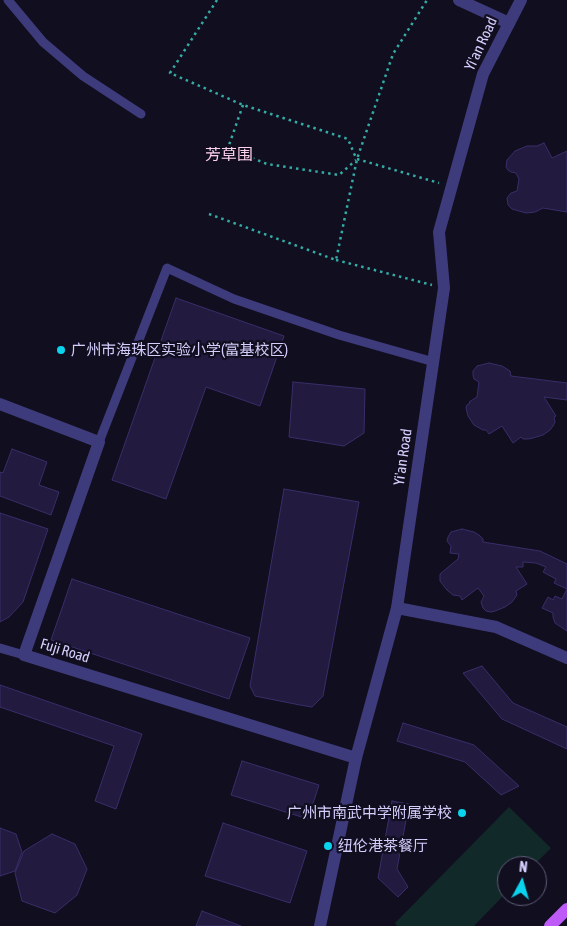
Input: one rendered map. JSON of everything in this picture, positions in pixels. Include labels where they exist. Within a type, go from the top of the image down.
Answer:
[{"type":"main road","points":[[550,926],[567,909]]},
{"type":"street","points":[[459,0],[509,23]]},
{"type":"street","name":"Yi'an Road","points":[[320,926],[356,758],[397,608],[444,288],[439,232],[483,74],[520,0]]},
{"type":"street","points":[[0,404],[99,442]]},
{"type":"street","name":"Fuji Road","points":[[99,442],[24,655],[356,758]]},
{"type":"street","points":[[397,608],[496,627],[567,658]]},
{"type":"lane","points":[[8,0],[43,42],[83,76],[141,114]]},
{"type":"lane","points":[[99,442],[167,268],[234,299],[339,335],[434,362]]},
{"type":"lane","points":[[0,648],[24,655]]},
{"type":"path","points":[[217,0],[170,74],[243,105],[348,139],[357,159],[452,187]]},
{"type":"path","points":[[336,260],[357,159],[393,54],[427,0]]},
{"type":"path","points":[[243,105],[228,148],[267,164],[339,175],[357,159]]},
{"type":"path","points":[[209,214],[336,260],[444,288]]},
{"type":"green space","points":[[509,807],[551,848],[543,856],[497,856],[497,902],[474,926],[397,926],[395,923]]},
{"type":"building","points":[[544,143],[552,158],[567,151],[567,212],[543,208],[535,212],[526,213],[512,209],[508,205],[507,198],[511,193],[517,191],[519,179],[516,173],[511,172],[506,167],[507,160],[515,151],[527,146],[537,146]]},
{"type":"building","points":[[176,298],[284,336],[260,406],[206,387],[166,499],[112,480]]},
{"type":"building","points":[[489,363],[502,366],[510,371],[511,376],[567,383],[567,400],[544,397],[556,416],[550,430],[543,435],[533,438],[523,439],[521,437],[513,443],[502,426],[489,434],[486,430],[474,425],[468,416],[466,408],[469,402],[477,397],[479,382],[474,379],[473,371],[477,366]]},
{"type":"building","points":[[293,382],[365,389],[364,433],[344,446],[289,437]]},
{"type":"building","points":[[12,449],[47,462],[39,485],[59,492],[51,515],[0,496],[0,472],[3,473]]},
{"type":"building","points":[[284,489],[359,502],[323,696],[312,707],[255,696],[250,686]]},
{"type":"building","points":[[0,513],[48,529],[23,602],[9,617],[0,622]]},
{"type":"building","points":[[462,529],[479,535],[483,542],[540,551],[567,564],[567,589],[554,583],[556,579],[543,572],[546,567],[536,563],[523,562],[523,567],[516,567],[527,584],[516,591],[517,595],[505,607],[491,612],[486,611],[481,602],[484,596],[478,588],[462,600],[460,596],[453,595],[440,581],[440,574],[458,559],[459,554],[450,553],[451,546],[447,541],[451,532]]},
{"type":"building","points":[[72,579],[250,638],[229,699],[51,640]]},
{"type":"building","points":[[567,589],[567,631],[555,623],[553,613],[542,608],[548,597],[553,600],[555,596],[562,599]]},
{"type":"building","points":[[482,666],[513,703],[567,727],[567,749],[502,719],[463,673]]},
{"type":"building","points":[[0,685],[142,734],[116,809],[95,801],[114,746],[0,707]]},
{"type":"building","points":[[403,723],[474,745],[519,786],[501,795],[465,762],[397,741]]},
{"type":"building","points":[[242,761],[319,785],[308,819],[231,795]]},
{"type":"building","points":[[392,801],[409,804],[397,869],[408,887],[398,897],[378,878]]},
{"type":"building","points":[[223,823],[307,851],[290,903],[205,876]]},
{"type":"building","points":[[0,828],[16,834],[22,852],[15,871],[0,876]]},
{"type":"building","points":[[52,834],[75,844],[87,869],[77,895],[55,913],[22,901],[15,873],[24,851]]},
{"type":"building","points":[[202,911],[241,926],[196,926]]},
{"type":"place","name":"广州市海珠区实验小学(富基校区)","points":[[61,350]]},
{"type":"place","name":"广州市南武中学附属学校","points":[[462,813]]},
{"type":"place","name":"纽伦港茶餐厅","points":[[328,846]]},
{"type":"district","name":"芳草围","points":[[229,155]]}]
